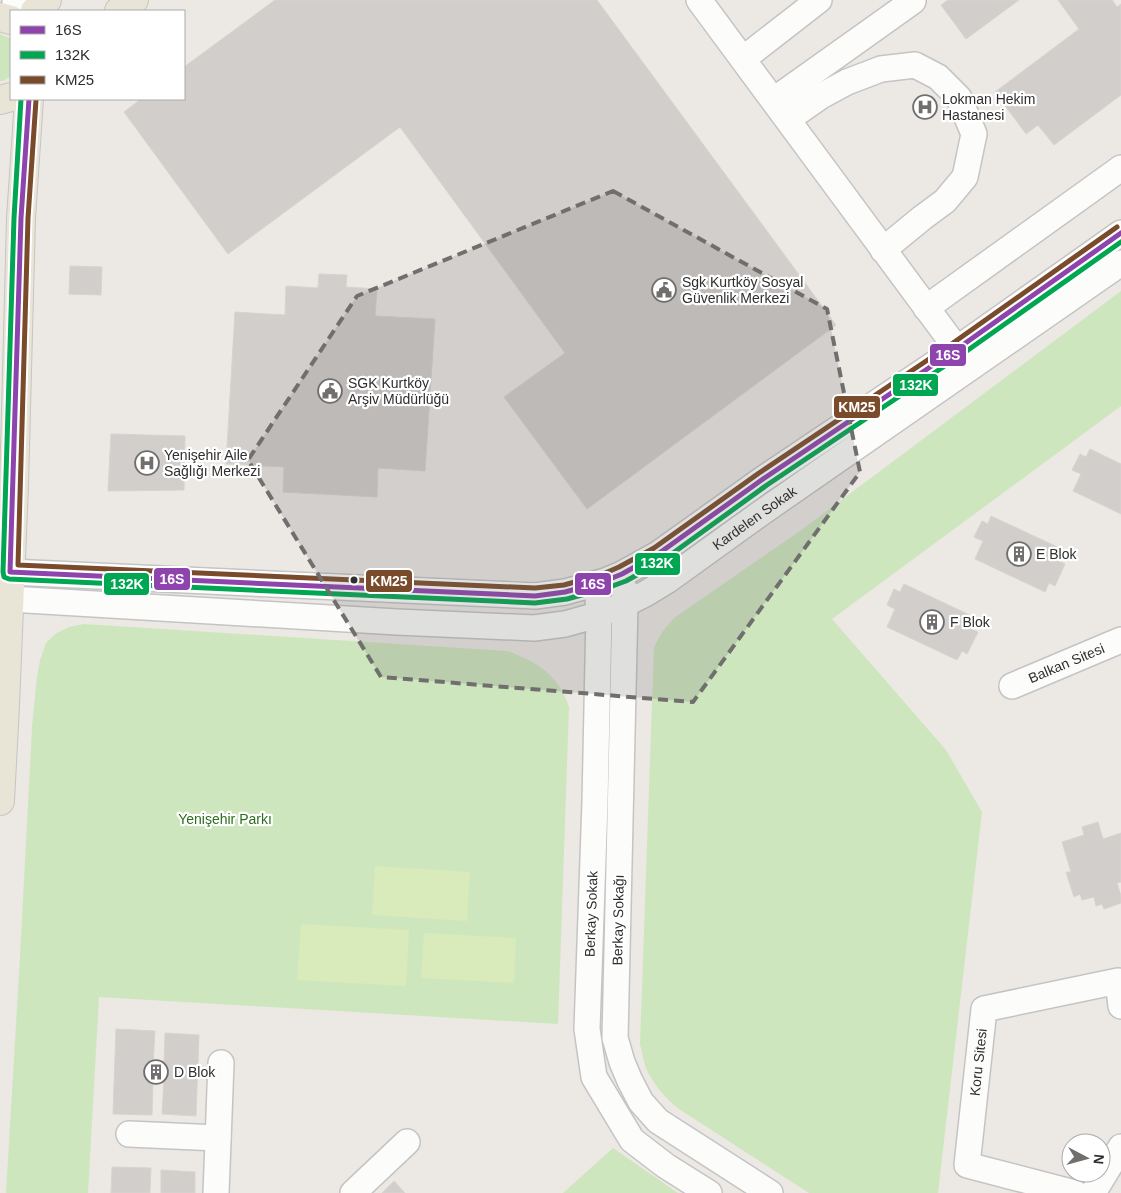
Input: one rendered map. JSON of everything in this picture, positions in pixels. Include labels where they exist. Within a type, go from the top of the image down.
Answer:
[{"type":"main road","points":[[36,10],[47,0]]},
{"type":"main road","points":[[120,10],[134,0]]},
{"type":"main road","points":[[0,801],[5,586],[14,486],[21,218],[28,100]]},
{"type":"street","points":[[699,0],[957,349]]},
{"type":"street","points":[[743,59],[819,0]]},
{"type":"street","points":[[781,109],[913,1]]},
{"type":"street","points":[[781,109],[821,96],[846,82],[881,69],[915,65],[938,77],[959,98],[974,134],[964,177],[945,201],[883,250]]},
{"type":"street","points":[[926,308],[1121,168]]},
{"type":"street","points":[[5,586],[535,596],[565,592],[596,583],[622,574],[658,554],[763,479],[957,349],[1121,233]]},
{"type":"street","name":"Kardelen Sokak","points":[[5,586],[397,622],[534,628],[565,624],[600,614],[625,604],[668,580],[761,513],[1121,263]]},
{"type":"street","name":"Berkay Sokağı","points":[[622,574],[625,604],[615,1038],[630,1081],[641,1102],[658,1121],[770,1193]]},
{"type":"street","name":"Berkay Sokak","points":[[596,583],[600,614],[587,1029],[594,1077],[632,1140],[666,1166],[709,1193]]},
{"type":"street","name":"Balkan Sitesi","points":[[1012,686],[1121,640]]},
{"type":"street","name":"Koru Sitesi","points":[[1075,1193],[967,1164],[984,1009],[1118,981],[1121,1006]]},
{"type":"street","points":[[216,1193],[221,1063]]},
{"type":"street","points":[[129,1134],[218,1138]]},
{"type":"street","points":[[354,1193],[407,1142]]},
{"type":"street","points":[[1093,1193],[1121,1147]]},
{"type":"highlighted area","points":[[613,191],[827,309],[860,472],[693,702],[381,677],[248,460],[357,296]]},
{"type":"green space","points":[[0,34],[10,39],[10,77],[0,81]]},
{"type":"green space","points":[[1121,291],[1121,406],[832,619],[946,750],[982,812],[938,1193],[809,1193],[679,1109],[656,1085],[644,1062],[640,1044],[654,647],[662,632],[674,618],[800,531]]},
{"type":"green space","name":"Yenişehir Parkı","points":[[84,624],[507,651],[528,660],[546,671],[559,686],[569,707],[558,1024],[99,997],[88,1193],[6,1193],[32,727],[37,677],[46,643],[55,634],[69,627]]},
{"type":"green space","points":[[375,866],[470,872],[467,921],[372,915]]},
{"type":"green space","points":[[301,924],[409,930],[406,986],[297,980]]},
{"type":"green space","points":[[424,933],[516,938],[514,983],[421,978]]},
{"type":"green space","points":[[613,1148],[678,1193],[563,1193]]},
{"type":"building","name":"Sgk Kurtköy Sosyal Güvenlik Merkezi","points":[[275,0],[597,0],[836,325],[587,509],[504,397],[565,353],[400,127],[228,254],[124,112],[140,100],[185,100],[185,66]]},
{"type":"building","points":[[948,0],[1019,0],[966,39],[941,5]]},
{"type":"building","points":[[1058,0],[1112,0],[1117,7],[1121,4],[1121,95],[1054,145],[1038,125],[1026,134],[995,92],[1079,29]]},
{"type":"building","points":[[70,266],[102,267],[101,295],[69,294]]},
{"type":"building","name":"SGK Kurtköy Arşiv Müdürlüğü","points":[[319,274],[347,275],[346,287],[377,289],[375,316],[435,319],[425,471],[378,468],[377,497],[283,492],[284,467],[226,464],[235,312],[285,315],[286,286],[318,288]]},
{"type":"building","name":"Yenişehir Aile Sağlığı Merkezi","points":[[111,434],[185,436],[184,490],[108,491]]},
{"type":"building","points":[[1090,449],[1121,464],[1121,514],[1073,491],[1081,474],[1072,470],[1080,454],[1086,457]]},
{"type":"building","name":"E Blok","points":[[991,516],[1064,550],[1059,561],[1065,564],[1055,586],[1049,583],[1045,592],[975,559],[983,541],[974,537],[982,521],[988,524]]},
{"type":"building","name":"F Blok","points":[[904,584],[976,618],[971,629],[978,632],[967,654],[962,651],[957,660],[887,627],[895,609],[887,605],[894,589],[900,592]]},
{"type":"building","points":[[1098,822],[1103,839],[1121,833],[1121,882],[1117,883],[1121,903],[1104,909],[1102,904],[1096,906],[1094,897],[1082,900],[1080,894],[1074,897],[1066,872],[1071,872],[1062,842],[1084,835],[1082,827]]},
{"type":"building","name":"D Blok","points":[[116,1029],[155,1031],[153,1064],[164,1064],[165,1033],[199,1035],[196,1116],[162,1114],[164,1080],[153,1080],[152,1115],[113,1114]]},
{"type":"building","points":[[112,1167],[151,1168],[150,1193],[111,1193]]},
{"type":"building","points":[[161,1170],[195,1172],[195,1193],[161,1193]]},
{"type":"building","points":[[394,1181],[405,1193],[382,1193]]},
{"type":"transit line","name":"132K","points":[[21,100],[14,218],[3,572],[4,577],[9,579],[535,603],[567,599],[607,588],[626,581],[662,561],[767,485],[961,355],[1121,242]]},
{"type":"transit line","name":"16S","points":[[29,100],[21,218],[10,572],[535,596],[565,592],[605,581],[658,554],[763,479],[957,349],[1121,233]]},
{"type":"transit line","name":"KM25","points":[[36,100],[28,218],[18,565],[535,588],[564,585],[603,574],[654,548],[759,473],[953,343],[1117,227]]},
{"type":"place","name":"Lokman Hekim Hastanesi","points":[[925,107]]},
{"type":"place","name":"Sgk Kurtköy Sosyal Güvenlik Merkezi","points":[[664,290]]},
{"type":"place","name":"SGK Kurtköy Arşiv Müdürlüğü","points":[[330,391]]},
{"type":"place","name":"Yenişehir Aile Sağlığı Merkezi","points":[[147,463]]},
{"type":"place","name":"E Blok","points":[[1019,554]]},
{"type":"place","name":"F Blok","points":[[932,622]]},
{"type":"place","name":"D Blok","points":[[156,1072]]}]
